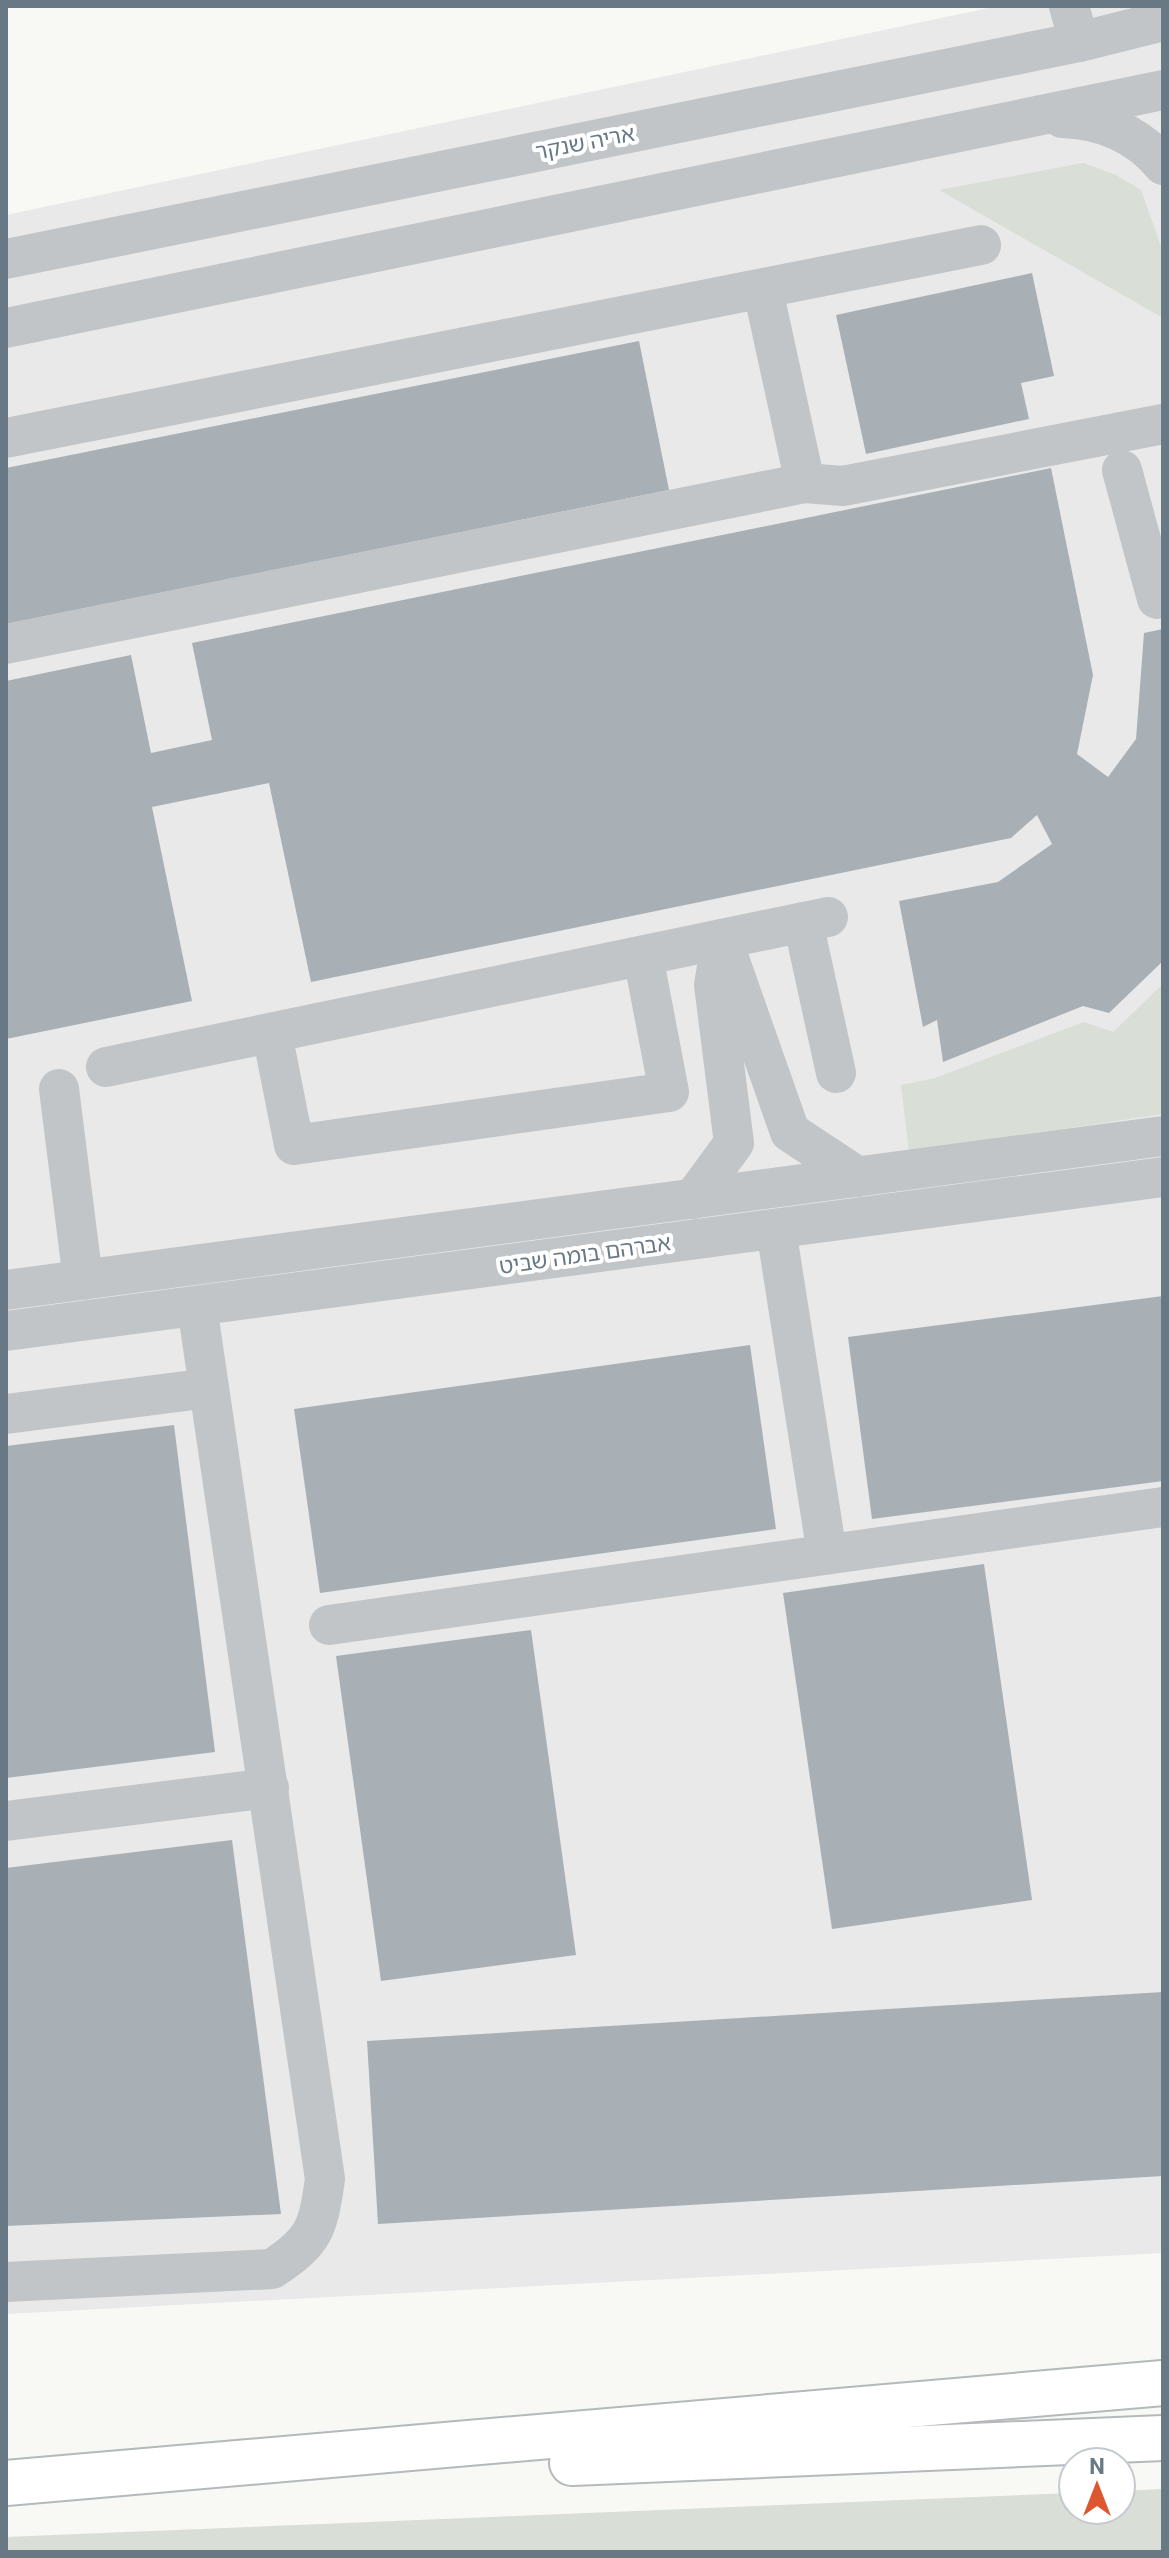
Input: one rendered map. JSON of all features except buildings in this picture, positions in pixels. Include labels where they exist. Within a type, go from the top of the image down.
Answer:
[{"type":"main road","points":[[6,2483],[1163,2383]]},
{"type":"main road","points":[[6,2490],[1163,2438]]},
{"type":"street","name":"אריה שנקר","points":[[6,259],[1074,24],[1163,21]]},
{"type":"street","points":[[6,328],[1163,90]]},
{"type":"street","points":[[1030,118],[1080,119],[1108,126],[1153,152],[1163,165]]},
{"type":"street","points":[[6,438],[981,245]]},
{"type":"street","points":[[763,290],[805,483]]},
{"type":"street","points":[[6,644],[805,483],[843,486],[1163,424]]},
{"type":"street","points":[[1122,470],[1157,599],[1163,597]]},
{"type":"street","points":[[106,1067],[816,920],[836,1073]]},
{"type":"street","points":[[722,939],[790,1132],[858,1177]]},
{"type":"street","points":[[693,1199],[734,1143],[714,985],[722,939]]},
{"type":"street","points":[[272,1033],[294,1145],[669,1092],[643,956]]},
{"type":"street","points":[[59,1089],[83,1280]]},
{"type":"street","name":"אברהם בומה שביט","points":[[6,1290],[1163,1136]]},
{"type":"street","name":"אברהם בומה שביט","points":[[6,1331],[1163,1177]]},
{"type":"street","points":[[776,1229],[827,1554]]},
{"type":"street","points":[[6,2282],[272,2269],[296,2253],[318,2223],[325,2179],[197,1306]]},
{"type":"street","points":[[6,1414],[209,1388]]},
{"type":"street","points":[[329,1625],[1163,1507]]},
{"type":"street","points":[[6,1821],[269,1788]]},
{"type":"shaded area","points":[[998,6],[1163,6],[1163,2253],[6,2314],[6,215]]},
{"type":"shaded area","points":[[1083,163],[1116,175],[1141,190],[1163,252],[1163,318],[939,190]]},
{"type":"shaded area","points":[[1163,984],[1163,1114],[909,1152],[901,1085],[935,1078],[1084,1022],[1113,1032]]},
{"type":"shaded area","points":[[1163,2489],[1163,2552],[6,2552],[6,2537],[1057,2494],[1057,2526],[1137,2526],[1137,2490]]}]
